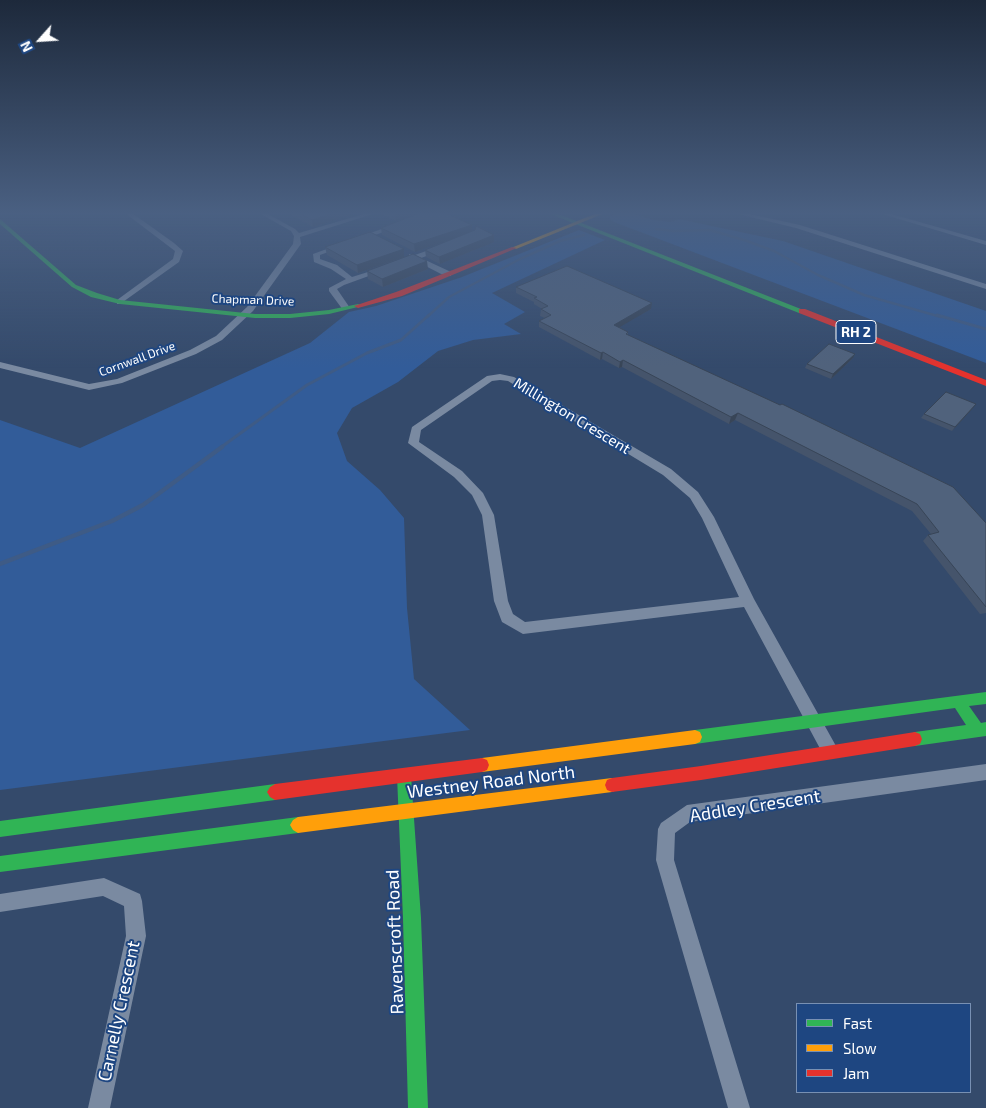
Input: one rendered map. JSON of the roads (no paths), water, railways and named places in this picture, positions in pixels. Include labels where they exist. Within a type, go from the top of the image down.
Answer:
[{"type":"main road","name":"Chapman Drive","points":[[50,265],[74,286],[94,295],[120,302],[243,315],[290,316],[346,308],[399,294],[469,265]]},
{"type":"main road","name":"RH 2","points":[[693,265],[986,383]]},
{"type":"main road","name":"RH 2","points":[[715,265],[786,292]]},
{"type":"main road","name":"Westney Road North","points":[[0,829],[986,698]]},
{"type":"main road","points":[[958,702],[982,729]]},
{"type":"main road","name":"Westney Road North","points":[[0,864],[701,773],[830,751],[982,729]]},
{"type":"main road","name":"Ravenscroft Road","points":[[404,776],[407,810],[418,1108]]},
{"type":"street","points":[[120,302],[170,265]]},
{"type":"street","name":"Cornwall Drive","points":[[0,365],[89,388],[108,384],[193,352],[219,338],[250,308],[282,265]]},
{"type":"street","points":[[327,265],[352,280]]},
{"type":"street","points":[[346,308],[333,291],[333,288],[341,283],[396,265]]},
{"type":"street","points":[[429,265],[448,274]]},
{"type":"street","points":[[919,265],[986,286]]},
{"type":"street","name":"Millington Crescent","points":[[748,601],[523,628],[507,618],[488,515],[477,492],[458,474],[413,443],[416,429],[490,378],[500,377],[511,379],[667,472],[694,495],[708,517],[748,601],[830,751]]},
{"type":"street","name":"Addley Crescent","points":[[739,1108],[696,959],[664,860],[667,829],[687,814],[986,772]]},
{"type":"street","name":"Carnelly Crescent","points":[[0,903],[104,887],[133,901],[136,936],[99,1108]]},
{"type":"waterway","points":[[427,317],[449,297],[509,265]]},
{"type":"waterway","points":[[799,265],[864,295],[941,317]]},
{"type":"waterway","points":[[220,448],[307,385],[367,353],[401,340],[429,315]]},
{"type":"waterway","points":[[937,315],[986,329]]},
{"type":"waterway","points":[[0,564],[112,521],[143,505],[222,447]]}]
